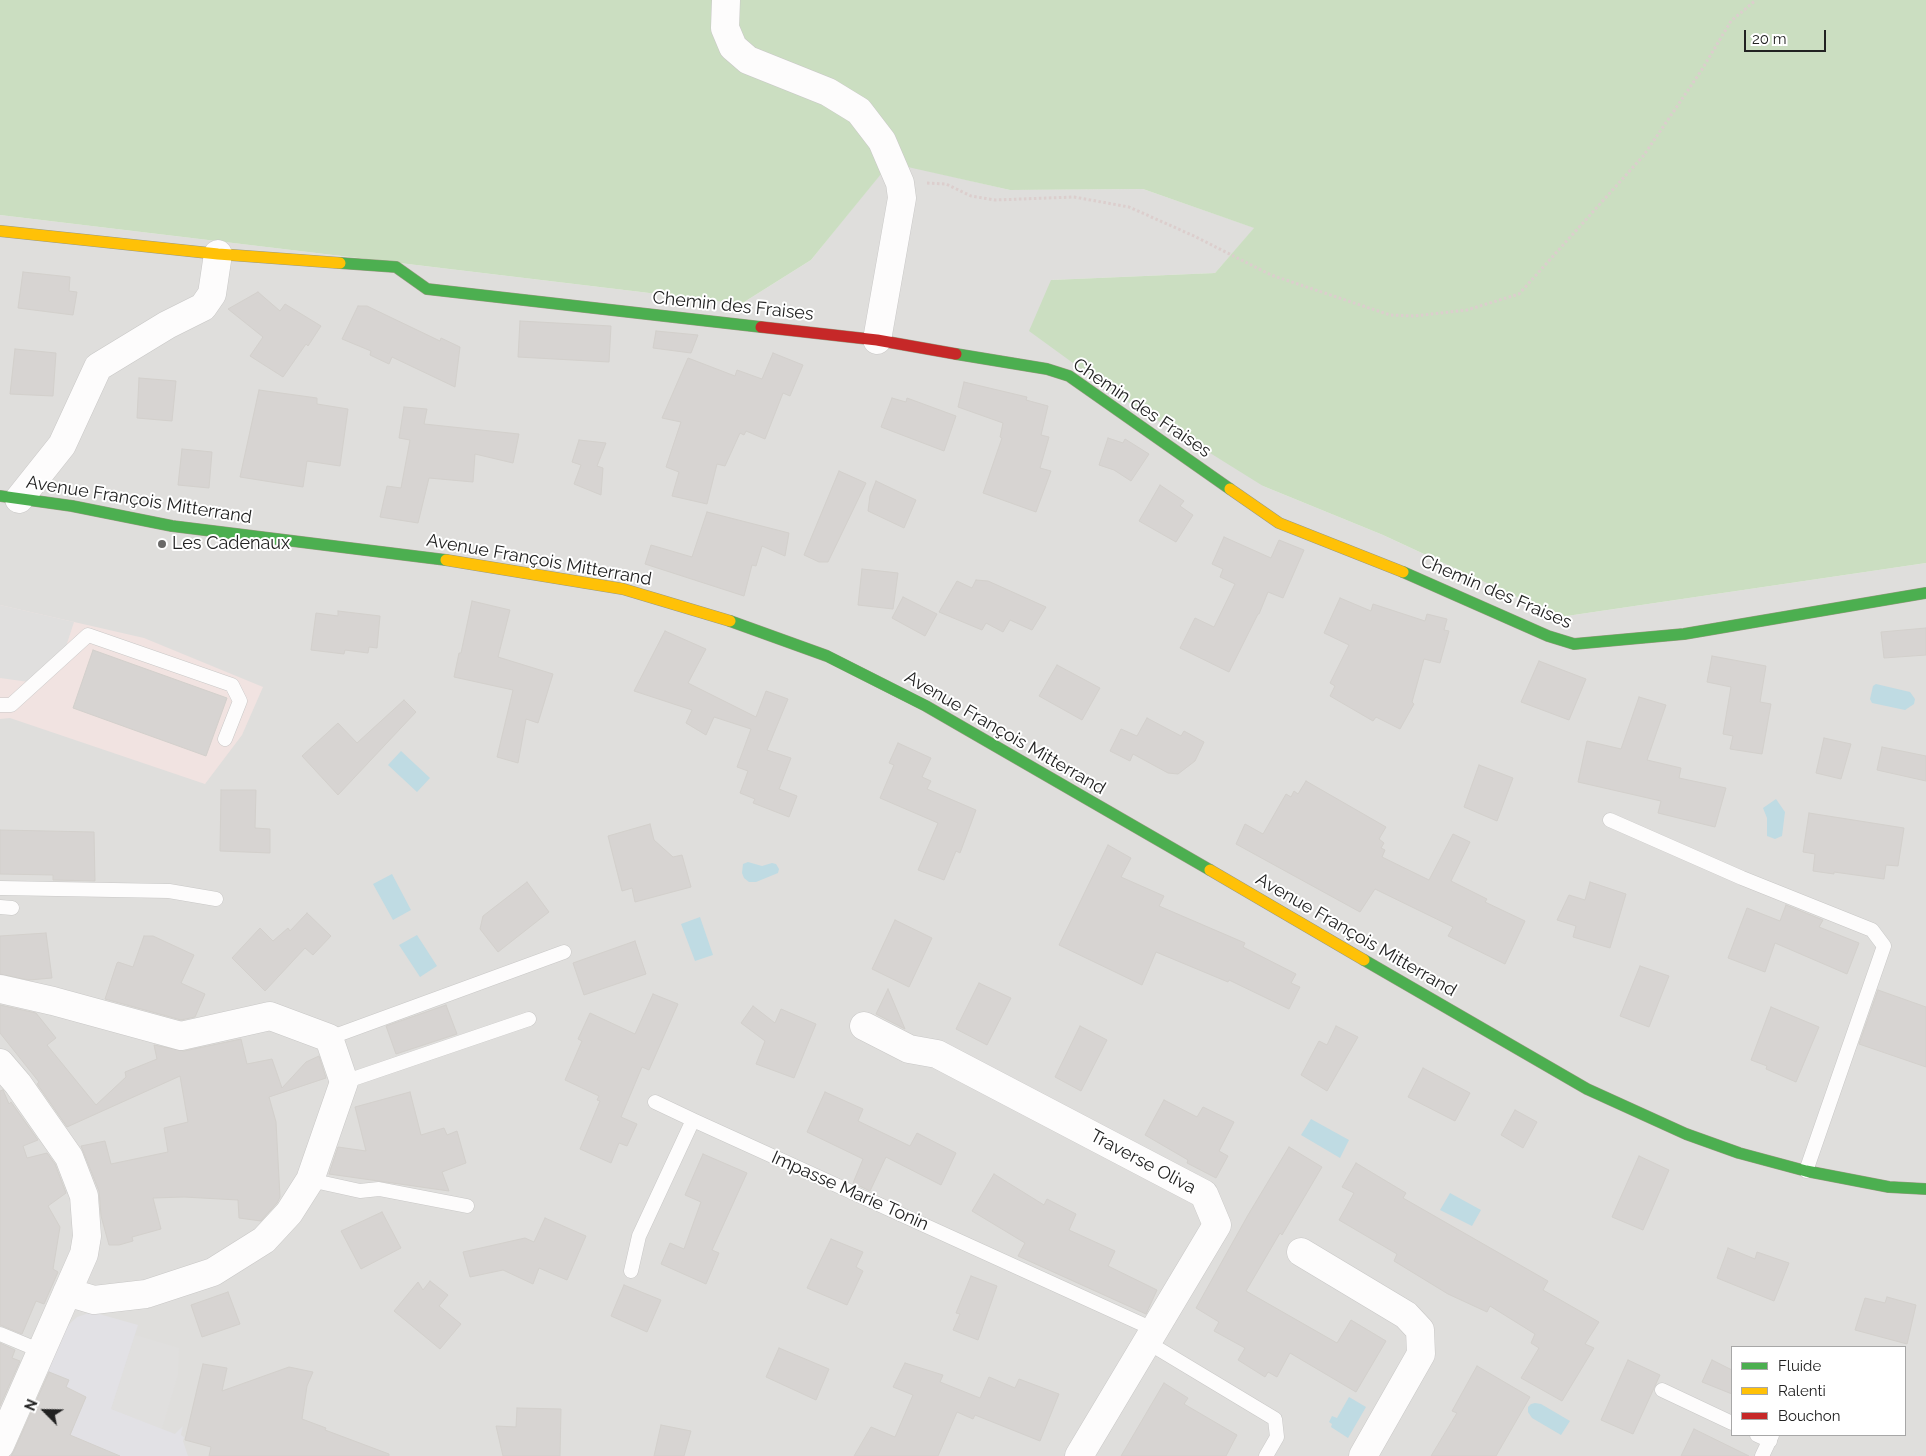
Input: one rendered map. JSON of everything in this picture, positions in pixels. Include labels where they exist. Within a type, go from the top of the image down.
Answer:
[{"type":"main road","name":"Chemin des Fraises","points":[[0,231],[218,254],[396,267],[427,289],[877,340],[1047,370],[1069,376],[1279,523],[1425,581],[1548,636],[1574,644],[1684,634],[1926,593]]},
{"type":"main road","name":"Avenue François Mitterrand","points":[[10,497],[72,506],[172,526],[431,558],[623,589],[722,618],[827,656],[926,706],[1587,1089],[1686,1134],[1739,1153],[1806,1171],[1889,1187],[1926,1189]]},
{"type":"street","points":[[726,0],[725,28],[733,47],[748,60],[828,92],[858,111],[882,141],[900,183],[902,198],[877,340]]},
{"type":"street","points":[[10,497],[62,445],[98,367],[203,307],[212,294],[218,254]]},
{"type":"street","points":[[0,990],[53,1001],[181,1036],[270,1016],[329,1038],[344,1082],[310,1180],[289,1213],[264,1240],[213,1272],[165,1286],[146,1294],[94,1300],[67,1292]]},
{"type":"street","name":"Traverse Oliva","points":[[864,1026],[909,1050],[936,1054],[1204,1194],[1217,1225],[1079,1456]]},
{"type":"street","points":[[0,1445],[84,1254],[87,1236],[84,1196],[69,1157],[5,1075]]},
{"type":"street","points":[[1301,1252],[1406,1315],[1420,1330],[1421,1354],[1363,1456]]},
{"type":"lane","points":[[0,705],[11,705],[88,635],[232,685],[240,701],[225,739]]},
{"type":"lane","points":[[1610,820],[1742,878],[1872,930],[1884,946],[1806,1171]]},
{"type":"lane","points":[[0,888],[169,891],[216,899]]},
{"type":"lane","points":[[329,1038],[564,952]]},
{"type":"lane","points":[[344,1082],[530,1019]]},
{"type":"lane","name":"Impasse Marie Tonin","points":[[655,1102],[1151,1336],[1275,1419],[1277,1437],[1266,1456]]},
{"type":"lane","points":[[631,1271],[639,1236],[693,1120]]},
{"type":"lane","points":[[310,1180],[360,1191],[379,1189],[467,1206]]},
{"type":"lane","points":[[0,1334],[41,1351]]},
{"type":"lane","points":[[1662,1390],[1731,1423]]},
{"type":"lane","points":[[1762,1456],[1766,1437]]},
{"type":"path","points":[[900,183],[913,181],[946,184],[971,196],[995,200],[1074,197],[1130,207],[1194,236],[1271,275],[1390,315],[1414,316],[1467,310],[1519,294],[1644,155],[1701,71],[1731,21],[1756,0]]},
{"type":"shaded area","points":[[890,162],[1010,190],[1143,189],[1255,228],[1215,273],[1051,280],[1263,486],[1383,535],[1560,617],[1926,563],[1926,1456],[0,1456],[0,215],[741,304],[811,260]]},
{"type":"shaded area","points":[[0,605],[144,638],[263,687],[242,735],[205,784],[10,718],[0,719]]},
{"type":"shaded area","points":[[0,605],[74,622],[62,659],[36,683],[0,678]]},
{"type":"shaded area","points":[[92,1312],[138,1325],[111,1409],[175,1434],[183,1426],[181,1435],[184,1437],[183,1441],[188,1456],[92,1456],[83,1452],[87,1442],[70,1435],[86,1397],[66,1387],[69,1380],[47,1372],[64,1329],[77,1317]]},
{"type":"shaded area","points":[[135,1335],[179,1348],[178,1375],[162,1429],[111,1409]]},
{"type":"green space","points":[[0,0],[1926,0],[1926,563],[1560,617],[1383,535],[1263,486],[1117,395],[1029,331],[1051,280],[1215,273],[1254,228],[1143,189],[1010,190],[890,163],[811,260],[741,304],[0,215]]},
{"type":"water","points":[[1876,684],[1910,692],[1915,699],[1914,704],[1905,710],[1872,703],[1870,699],[1873,686]]},
{"type":"water","points":[[401,751],[430,778],[417,792],[388,765]]},
{"type":"water","points":[[1776,799],[1785,812],[1782,836],[1775,839],[1767,836],[1767,818],[1763,808]]},
{"type":"water","points":[[748,862],[762,866],[772,863],[776,864],[779,869],[778,873],[756,882],[749,882],[742,873],[743,864]]},
{"type":"water","points":[[392,874],[411,910],[393,920],[373,884]]},
{"type":"water","points":[[700,917],[713,955],[695,961],[681,924]]},
{"type":"water","points":[[417,935],[437,966],[420,977],[399,945]]},
{"type":"water","points":[[1311,1119],[1349,1140],[1340,1158],[1301,1135]]},
{"type":"water","points":[[1450,1193],[1481,1210],[1472,1226],[1440,1210]]},
{"type":"water","points":[[1349,1397],[1366,1407],[1348,1438],[1331,1427],[1332,1424],[1329,1422],[1332,1416],[1337,1418]]},
{"type":"water","points":[[1535,1403],[1541,1404],[1570,1421],[1561,1435],[1532,1418],[1528,1412],[1528,1407]]},
{"type":"building","points":[[23,272],[70,277],[69,291],[77,292],[73,315],[18,308]]},
{"type":"building","points":[[258,292],[280,311],[285,304],[321,326],[308,346],[306,344],[283,377],[250,356],[263,337],[228,309]]},
{"type":"building","points":[[358,306],[367,306],[440,341],[441,338],[460,347],[455,387],[392,357],[389,364],[370,355],[371,351],[342,339]]},
{"type":"building","points":[[520,321],[611,326],[609,362],[518,357]]},
{"type":"building","points":[[656,331],[698,335],[691,353],[653,348]]},
{"type":"building","points":[[15,349],[56,353],[53,396],[10,394]]},
{"type":"building","points":[[773,353],[803,365],[790,396],[783,393],[765,439],[746,431],[744,435],[740,433],[725,466],[717,464],[707,504],[672,496],[679,472],[666,467],[681,422],[662,418],[688,358],[735,376],[737,370],[762,379]]},
{"type":"building","points":[[139,378],[176,381],[172,421],[137,418]]},
{"type":"building","points":[[964,382],[1027,397],[1026,400],[1048,406],[1041,435],[1049,437],[1040,468],[1051,471],[1036,512],[983,493],[1002,438],[1000,437],[1003,423],[958,407]]},
{"type":"building","points":[[259,390],[317,398],[317,404],[348,409],[340,466],[307,461],[303,487],[240,477]]},
{"type":"building","points":[[892,398],[906,402],[907,398],[956,416],[944,451],[881,427]]},
{"type":"building","points":[[404,407],[427,409],[424,424],[519,434],[513,463],[475,454],[473,482],[429,478],[418,523],[380,517],[387,486],[401,488],[410,440],[399,438]]},
{"type":"building","points":[[1108,438],[1123,443],[1125,439],[1149,454],[1131,481],[1114,470],[1099,465]]},
{"type":"building","points":[[579,440],[606,443],[597,466],[603,468],[601,495],[574,484],[581,465],[572,462]]},
{"type":"building","points":[[182,449],[212,452],[209,488],[178,485]]},
{"type":"building","points":[[839,471],[866,483],[828,562],[819,562],[804,555]]},
{"type":"building","points":[[876,481],[916,500],[904,528],[868,511],[870,496]]},
{"type":"building","points":[[1160,485],[1184,501],[1180,506],[1193,515],[1176,542],[1139,521]]},
{"type":"building","points":[[707,512],[789,533],[785,556],[762,546],[756,566],[752,565],[744,596],[645,564],[651,545],[692,557]]},
{"type":"building","points":[[1224,537],[1271,558],[1279,540],[1304,550],[1283,598],[1268,592],[1259,614],[1229,672],[1180,648],[1195,618],[1214,627],[1235,584],[1220,577],[1223,569],[1212,564]]},
{"type":"building","points":[[862,569],[898,573],[893,609],[858,605]]},
{"type":"building","points":[[976,580],[988,581],[1046,607],[1032,630],[1010,620],[1003,632],[986,623],[982,630],[939,612],[957,581],[972,588]]},
{"type":"building","points":[[903,597],[937,614],[925,636],[892,618]]},
{"type":"building","points":[[1340,598],[1371,611],[1373,604],[1425,621],[1427,614],[1447,619],[1444,630],[1449,631],[1440,663],[1424,659],[1412,702],[1414,704],[1400,729],[1376,717],[1373,721],[1330,696],[1335,686],[1330,683],[1349,645],[1324,633]]},
{"type":"building","points":[[472,601],[510,610],[498,657],[553,674],[538,723],[526,719],[518,763],[497,757],[513,690],[454,677]]},
{"type":"building","points":[[338,611],[380,616],[377,648],[369,647],[368,653],[345,650],[344,654],[311,650],[316,613],[338,616]]},
{"type":"building","points":[[1926,628],[1926,655],[1884,658],[1881,632]]},
{"type":"building","points":[[665,631],[706,649],[688,683],[756,717],[766,691],[788,699],[767,750],[791,758],[779,789],[797,796],[789,817],[753,803],[755,799],[740,793],[748,771],[737,767],[751,729],[714,717],[706,735],[686,723],[692,710],[634,691]]},
{"type":"building","points":[[93,650],[227,698],[206,756],[73,708]]},
{"type":"building","points":[[1712,656],[1766,666],[1760,702],[1771,704],[1762,754],[1730,749],[1733,736],[1723,734],[1731,687],[1707,682]]},
{"type":"building","points":[[1539,661],[1586,679],[1569,720],[1521,702]]},
{"type":"building","points":[[1057,665],[1100,688],[1082,720],[1039,696]]},
{"type":"building","points":[[1639,697],[1666,705],[1647,760],[1681,768],[1679,778],[1726,788],[1715,827],[1658,813],[1661,801],[1578,782],[1587,741],[1621,749]]},
{"type":"building","points":[[404,700],[416,712],[338,795],[302,756],[338,723],[357,743]]},
{"type":"building","points":[[1147,718],[1181,736],[1184,731],[1204,742],[1195,761],[1178,774],[1168,773],[1133,754],[1130,761],[1110,751],[1121,729],[1137,736]]},
{"type":"building","points":[[1824,738],[1851,744],[1841,779],[1816,773]]},
{"type":"building","points":[[898,743],[931,758],[922,777],[931,781],[927,789],[976,810],[960,853],[956,851],[944,880],[918,870],[938,823],[880,798],[894,765],[889,763]]},
{"type":"building","points":[[1882,747],[1926,756],[1926,781],[1877,770]]},
{"type":"building","points":[[1479,765],[1513,778],[1497,821],[1464,807]]},
{"type":"building","points":[[1306,781],[1386,827],[1379,839],[1384,843],[1381,848],[1385,850],[1382,857],[1429,880],[1453,834],[1470,842],[1451,881],[1487,899],[1485,902],[1525,921],[1505,964],[1448,936],[1453,927],[1375,889],[1360,912],[1236,844],[1245,824],[1263,834],[1286,794],[1291,797],[1294,791],[1298,794]]},
{"type":"building","points":[[221,790],[256,790],[255,828],[270,829],[270,853],[220,851]]},
{"type":"building","points":[[1809,813],[1904,828],[1898,866],[1886,865],[1884,879],[1813,871],[1815,854],[1803,852]]},
{"type":"building","points":[[650,824],[654,840],[673,857],[682,855],[691,887],[635,902],[632,888],[622,891],[608,836]]},
{"type":"building","points":[[0,830],[94,832],[95,881],[53,880],[53,875],[0,874]]},
{"type":"building","points":[[1108,845],[1131,858],[1121,877],[1164,896],[1159,906],[1245,943],[1243,947],[1296,974],[1291,983],[1300,987],[1289,1009],[1229,980],[1228,982],[1156,952],[1142,985],[1059,945]]},
{"type":"building","points":[[527,882],[549,912],[498,952],[480,929],[483,916]]},
{"type":"building","points":[[1590,882],[1626,894],[1610,948],[1573,937],[1576,926],[1557,920],[1569,895],[1585,900]]},
{"type":"building","points":[[1786,905],[1823,920],[1819,927],[1859,943],[1847,974],[1775,943],[1765,972],[1728,958],[1747,908],[1780,921]]},
{"type":"building","points":[[307,913],[331,936],[313,955],[305,948],[265,991],[232,958],[260,928],[273,941],[288,928],[290,931]]},
{"type":"building","points":[[895,920],[932,938],[909,987],[872,969]]},
{"type":"building","points":[[46,933],[52,978],[29,980],[0,974],[0,936]]},
{"type":"building","points":[[144,936],[153,936],[194,955],[181,983],[205,994],[195,1017],[181,1020],[105,999],[117,963],[133,967]]},
{"type":"building","points":[[635,941],[646,974],[584,995],[573,963]]},
{"type":"building","points":[[1640,966],[1669,976],[1649,1027],[1620,1016]]},
{"type":"building","points":[[979,983],[1011,998],[987,1045],[956,1029]]},
{"type":"building","points":[[888,989],[905,1029],[876,1014]]},
{"type":"building","points":[[1878,990],[1926,1007],[1926,1067],[1859,1044]]},
{"type":"building","points":[[653,994],[678,1004],[649,1070],[642,1067],[621,1117],[637,1124],[627,1146],[619,1143],[611,1163],[580,1149],[600,1101],[597,1100],[599,1096],[565,1080],[582,1041],[578,1039],[590,1013],[635,1034]]},
{"type":"building","points":[[0,1005],[36,1013],[56,1038],[47,1045],[96,1105],[126,1077],[125,1072],[157,1059],[154,1045],[184,1051],[241,1039],[247,1064],[272,1059],[282,1088],[306,1062],[319,1056],[326,1078],[269,1097],[276,1122],[280,1197],[277,1203],[261,1221],[239,1218],[238,1200],[184,1197],[153,1198],[161,1229],[132,1237],[133,1241],[119,1245],[109,1245],[101,1216],[99,1191],[81,1146],[105,1141],[111,1164],[168,1152],[164,1128],[188,1122],[180,1076],[67,1127],[37,1084],[39,1082],[0,1033]]},
{"type":"building","points":[[446,1005],[457,1034],[396,1054],[386,1026]]},
{"type":"building","points":[[753,1006],[775,1023],[781,1009],[816,1024],[794,1078],[756,1064],[765,1041],[741,1023]]},
{"type":"building","points":[[1771,1007],[1819,1027],[1796,1082],[1766,1069],[1767,1066],[1751,1060]]},
{"type":"building","points":[[1080,1026],[1107,1040],[1081,1091],[1055,1077]]},
{"type":"building","points":[[1336,1026],[1358,1037],[1327,1091],[1301,1075],[1319,1041],[1327,1045]]},
{"type":"building","points":[[1423,1068],[1470,1093],[1455,1121],[1408,1097]]},
{"type":"building","points":[[3,1090],[9,1104],[11,1102],[38,1140],[23,1146],[27,1158],[47,1153],[55,1164],[66,1193],[48,1206],[60,1227],[53,1269],[58,1272],[44,1304],[36,1301],[22,1334],[0,1325],[0,1091]]},
{"type":"building","points":[[410,1092],[421,1135],[444,1128],[447,1135],[457,1131],[466,1163],[442,1172],[449,1191],[329,1174],[338,1147],[366,1151],[355,1107]]},
{"type":"building","points":[[825,1092],[863,1109],[858,1121],[910,1146],[917,1133],[956,1153],[941,1185],[886,1157],[870,1191],[853,1183],[863,1159],[807,1132]]},
{"type":"building","points":[[1164,1100],[1197,1117],[1203,1107],[1234,1122],[1219,1151],[1228,1156],[1216,1178],[1187,1163],[1188,1160],[1145,1135]]},
{"type":"building","points":[[1515,1110],[1537,1122],[1523,1148],[1501,1135]]},
{"type":"building","points":[[1289,1147],[1322,1167],[1246,1291],[1337,1343],[1351,1320],[1386,1341],[1356,1392],[1290,1353],[1277,1377],[1268,1372],[1265,1377],[1238,1360],[1245,1348],[1214,1331],[1219,1322],[1196,1308]]},
{"type":"building","points":[[703,1154],[747,1173],[712,1250],[719,1253],[706,1284],[661,1264],[670,1243],[684,1249],[701,1202],[685,1195]]},
{"type":"building","points":[[1639,1156],[1669,1170],[1643,1230],[1612,1217]]},
{"type":"building","points":[[1356,1163],[1406,1193],[1403,1198],[1548,1281],[1543,1290],[1599,1322],[1585,1344],[1594,1348],[1562,1401],[1521,1378],[1539,1348],[1531,1343],[1535,1334],[1490,1306],[1487,1312],[1448,1294],[1394,1261],[1397,1254],[1339,1220],[1354,1193],[1342,1187]]},
{"type":"building","points":[[994,1174],[1044,1205],[1047,1199],[1076,1214],[1069,1230],[1115,1251],[1108,1266],[1157,1290],[1146,1314],[1018,1256],[1025,1243],[972,1211]]},
{"type":"building","points":[[382,1212],[401,1248],[361,1269],[341,1231]]},
{"type":"building","points":[[545,1218],[586,1236],[567,1280],[539,1268],[533,1284],[503,1270],[470,1277],[463,1252],[525,1238],[534,1242]]},
{"type":"building","points":[[831,1239],[863,1252],[856,1267],[863,1271],[847,1305],[807,1288]]},
{"type":"building","points":[[1728,1248],[1755,1259],[1757,1252],[1789,1263],[1774,1301],[1717,1278]]},
{"type":"building","points":[[971,1276],[997,1286],[978,1340],[953,1330],[960,1314],[956,1313]]},
{"type":"building","points":[[430,1281],[448,1295],[439,1306],[461,1324],[440,1349],[394,1311],[418,1282],[423,1290]]},
{"type":"building","points":[[624,1285],[661,1300],[647,1332],[611,1316]]},
{"type":"building","points":[[228,1292],[240,1324],[202,1337],[191,1305]]},
{"type":"building","points":[[1887,1297],[1916,1305],[1907,1344],[1855,1330],[1865,1298],[1885,1303]]},
{"type":"building","points":[[0,1343],[15,1350],[12,1358],[20,1361],[0,1406]]},
{"type":"building","points":[[779,1348],[829,1369],[816,1400],[766,1377]]},
{"type":"building","points":[[1628,1360],[1660,1375],[1633,1434],[1601,1420]]},
{"type":"building","points":[[1712,1360],[1731,1370],[1731,1394],[1702,1382]]},
{"type":"building","points":[[905,1363],[943,1375],[940,1382],[980,1398],[989,1377],[1015,1388],[1019,1379],[1059,1394],[1040,1441],[975,1415],[973,1419],[957,1412],[938,1456],[854,1456],[871,1427],[895,1437],[913,1395],[893,1387]]},
{"type":"building","points":[[203,1364],[227,1368],[222,1391],[289,1367],[313,1372],[307,1386],[302,1419],[326,1428],[325,1430],[389,1454],[389,1456],[209,1456],[211,1447],[185,1440]]},
{"type":"building","points":[[1477,1366],[1530,1397],[1496,1456],[1431,1456],[1457,1413],[1452,1411]]},
{"type":"building","points":[[49,1372],[69,1380],[66,1387],[86,1397],[70,1435],[120,1456],[11,1456]]},
{"type":"building","points":[[1164,1383],[1188,1398],[1184,1404],[1237,1435],[1226,1456],[1121,1456]]},
{"type":"building","points":[[517,1408],[561,1409],[560,1456],[503,1456],[496,1426],[516,1427]]},
{"type":"building","points":[[661,1425],[691,1431],[684,1456],[654,1456]]},
{"type":"building","points":[[1694,1429],[1749,1456],[1681,1456]]},
{"type":"traffic: fast","points":[[340,263],[396,267],[427,289],[761,327]]},
{"type":"traffic: fast","points":[[956,354],[1047,369],[1069,376],[1230,489]]},
{"type":"traffic: fast","points":[[0,496],[72,506],[172,526],[446,560]]},
{"type":"traffic: fast","points":[[1403,572],[1548,636],[1574,644],[1684,634],[1926,593]]},
{"type":"traffic: fast","points":[[730,621],[827,656],[926,706],[1210,870]]},
{"type":"traffic: fast","points":[[1364,960],[1587,1089],[1686,1134],[1739,1153],[1806,1171],[1889,1187],[1926,1189]]},
{"type":"traffic: slow","points":[[0,231],[218,254],[340,263]]},
{"type":"traffic: slow","points":[[1230,489],[1279,523],[1403,572]]},
{"type":"traffic: slow","points":[[446,560],[623,589],[730,621]]},
{"type":"traffic: slow","points":[[1210,870],[1364,960]]},
{"type":"traffic: jam","points":[[761,327],[877,340],[956,354]]},
{"type":"place","name":"Les Cadenaux","points":[[162,544]]}]
